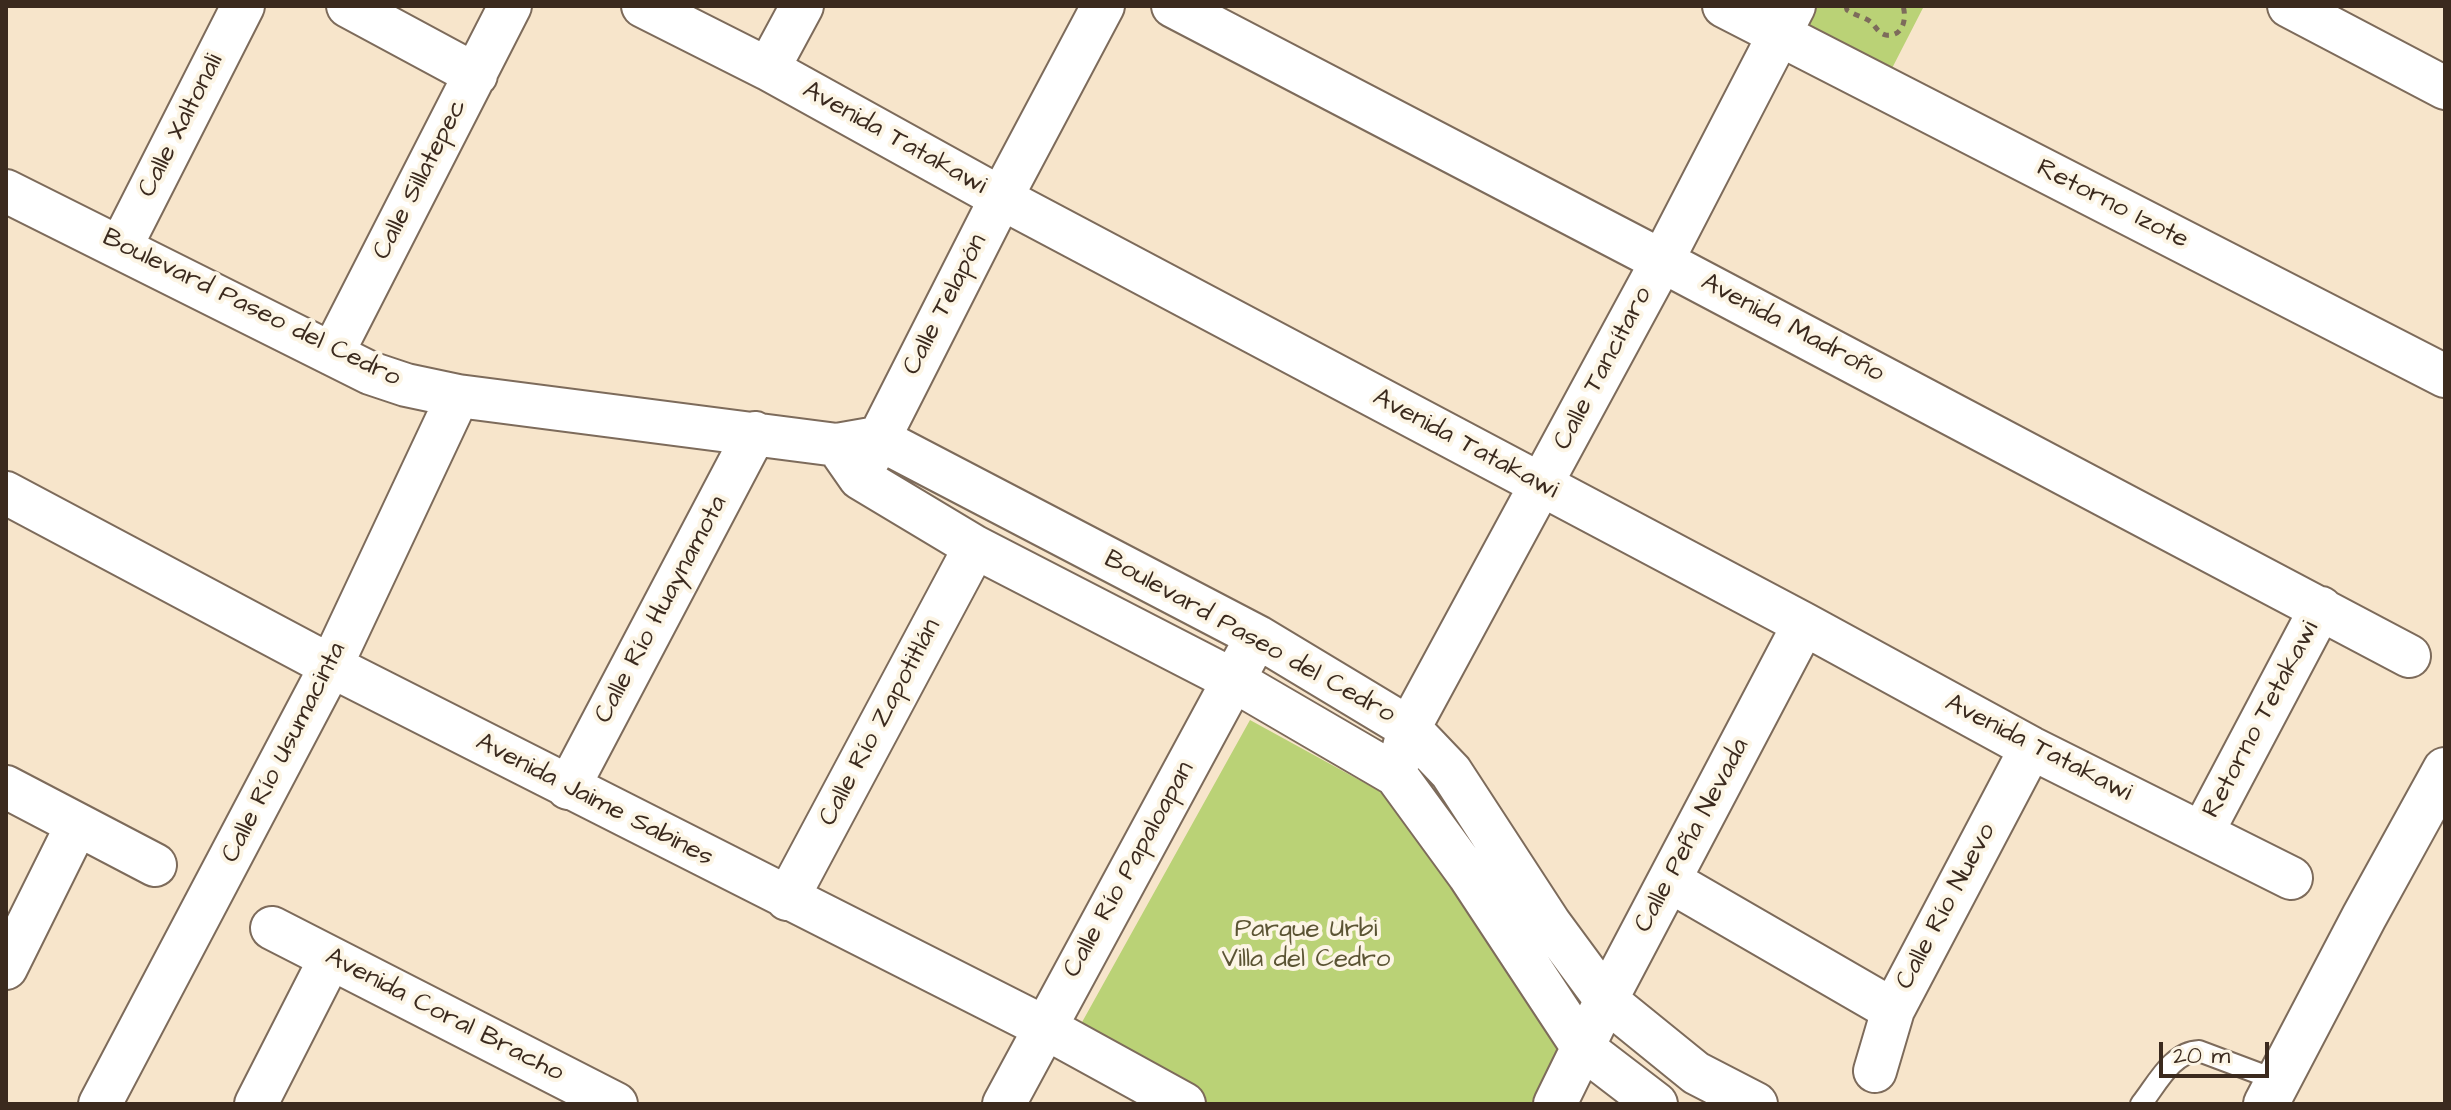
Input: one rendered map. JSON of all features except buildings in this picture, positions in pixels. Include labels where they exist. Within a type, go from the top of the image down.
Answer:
[{"type":"street","name":"Calle Xaltonali","points":[[121,246],[243,6]]},
{"type":"street","points":[[348,6],[476,75]]},
{"type":"street","name":"Calle Sillatepec","points":[[332,354],[510,6]]},
{"type":"street","name":"Avenida Tatakawi","points":[[643,6],[768,69],[1001,198],[1804,624],[2031,748],[2291,878]]},
{"type":"street","points":[[768,69],[802,6]]},
{"type":"street","name":"Calle Telapón","points":[[877,438],[1103,6]]},
{"type":"street","name":"Avenida Madroño","points":[[1173,6],[2409,656]]},
{"type":"street","name":"Retorno Izote","points":[[1724,6],[1786,20],[2440,362]]},
{"type":"street","points":[[2289,6],[2445,88]]},
{"type":"street","name":"Calle Tancítaro","points":[[1396,775],[1409,728],[1662,261],[1786,20]]},
{"type":"street","name":"Boulevard Paseo del Cedro","points":[[6,191],[370,373],[394,381],[458,396],[755,433],[848,461],[975,547],[1233,680],[1396,775],[1469,875],[1583,1048],[1656,1104]]},
{"type":"street","name":"Calle Río Usumacinta","points":[[100,1104],[331,666],[458,396]]},
{"type":"street","name":"Calle Río Huaynamota","points":[[568,788],[755,433]]},
{"type":"street","name":"Boulevard Paseo del Cedro","points":[[848,461],[877,438],[1258,637],[1409,728],[1451,772],[1550,924],[1606,1000],[1696,1073],[1756,1104]]},
{"type":"street","name":"Avenida Jaime Sabines","points":[[6,493],[331,666],[1044,1027],[1184,1104]]},
{"type":"street","name":"Calle Río Zapotitlán","points":[[787,899],[975,547]]},
{"type":"street","name":"Retorno Tetakawi","points":[[2202,833],[2321,608]]},
{"type":"street","name":"Calle Peña Nevada","points":[[1555,1104],[1606,1000],[1804,624]]},
{"type":"street","name":"Calle Río Papaloapan","points":[[1004,1104],[1258,637]]},
{"type":"street","name":"Calle Río Nuevo","points":[[1875,1071],[1893,1010],[2031,748]]},
{"type":"street","points":[[2273,1093],[2364,917],[2445,770]]},
{"type":"street","points":[[6,787],[155,865]]},
{"type":"street","points":[[6,968],[77,825]]},
{"type":"street","points":[[1670,881],[1893,1010]]},
{"type":"street","name":"Avenida Coral Bracho","points":[[272,928],[616,1104]]},
{"type":"street","points":[[256,1104],[330,959]]},
{"type":"lane","points":[[2141,1104],[2172,1064],[2189,1052],[2199,1051],[2273,1093]]},
{"type":"path","points":[[1846,6],[1847,10],[1869,20],[1882,34],[1888,35],[1899,32],[1904,25],[1903,6]]},
{"type":"green space","points":[[1809,6],[1924,6],[1887,78],[1795,33]]},
{"type":"green space","name":"Parque Urbi Villa del Cedro","points":[[1250,720],[1383,793],[1417,827],[1571,1062],[1563,1104],[1211,1104],[1076,1033]]}]
